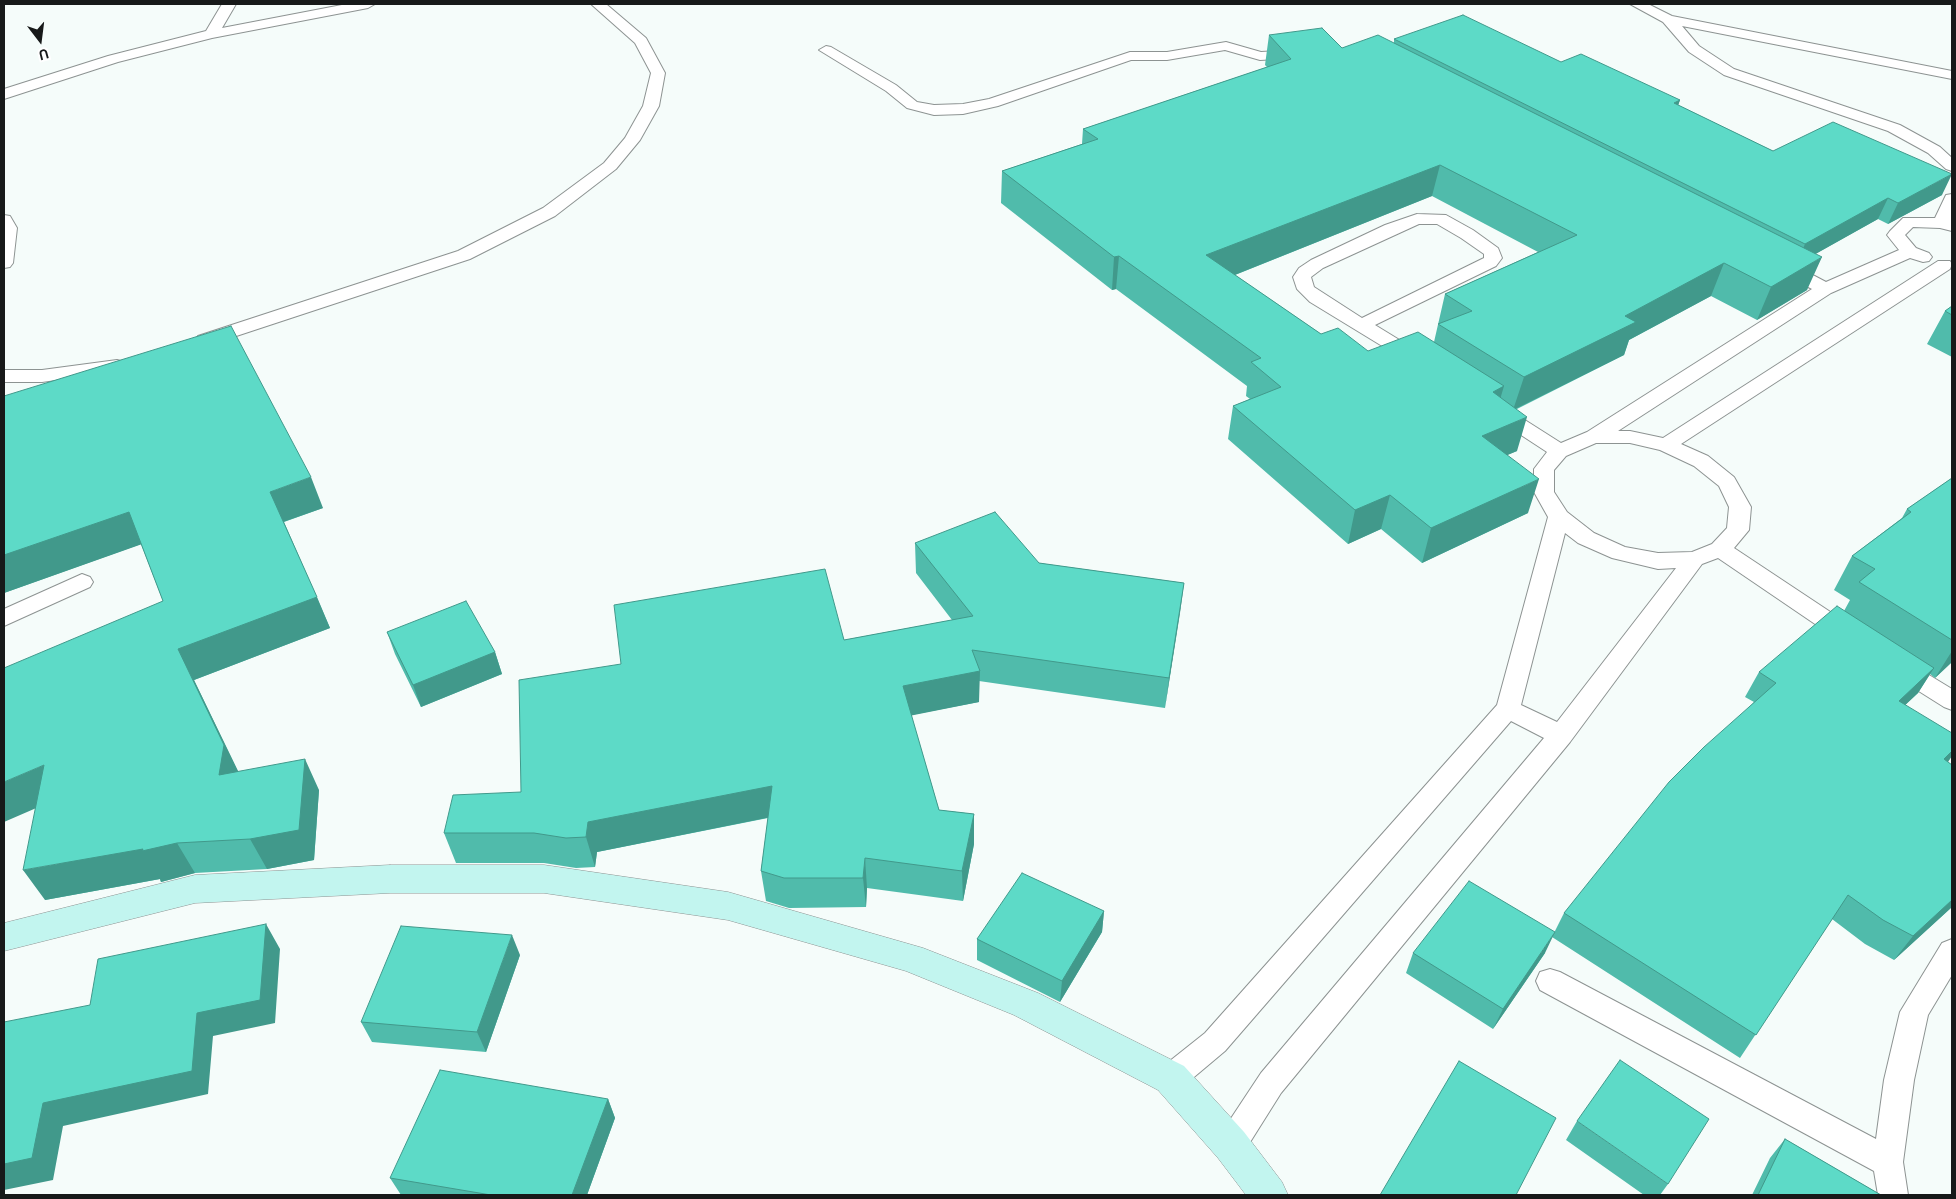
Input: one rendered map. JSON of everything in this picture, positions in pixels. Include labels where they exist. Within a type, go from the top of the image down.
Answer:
[{"type":"street","points":[[4,937],[195,890],[390,879],[544,880],[728,906],[911,958],[1026,1004],[1171,1078],[1231,1145],[1269,1195]]},
{"type":"lane","points":[[211,34],[229,4]]},
{"type":"lane","points":[[4,94],[113,60],[211,34],[368,4]]},
{"type":"lane","points":[[192,344],[464,255],[549,212],[610,166],[632,140],[650,106],[658,73],[641,40],[598,4]]},
{"type":"lane","points":[[1637,4],[1668,19],[1952,76]]},
{"type":"lane","points":[[1668,19],[1694,49],[1729,72],[1894,128],[1934,150],[1952,166]]},
{"type":"lane","points":[[826,50],[890,88],[912,106],[934,110],[963,109],[993,104],[1130,56],[1167,56],[1226,46],[1260,56],[1313,52]]},
{"type":"lane","points":[[1948,265],[1910,252],[1896,235],[1909,222],[1947,224],[1952,199]]},
{"type":"lane","points":[[1363,324],[1490,262],[1493,258],[1492,252],[1440,219],[1424,218],[1391,229],[1305,272],[1302,276],[1303,284],[1311,294],[1363,324],[1428,366]]},
{"type":"lane","points":[[4,220],[8,228],[4,263]]},
{"type":"lane","points":[[1594,438],[1630,437],[1666,445],[1701,461],[1726,482],[1740,507],[1738,530],[1720,549],[1694,558],[1658,560],[1620,553],[1586,538],[1559,517],[1544,492],[1544,469],[1559,450],[1594,438],[1825,289],[1910,252]]},
{"type":"lane","points":[[1772,261],[1825,289]]},
{"type":"lane","points":[[1666,445],[1948,265]]},
{"type":"lane","points":[[4,376],[42,376],[137,362]]},
{"type":"lane","points":[[1486,403],[1559,450]]},
{"type":"lane","points":[[1171,1078],[1215,1042],[1508,709],[1559,517]]},
{"type":"lane","points":[[1720,549],[1873,652],[1952,701]]},
{"type":"lane","points":[[1231,1145],[1271,1083],[1561,735],[1694,558]]},
{"type":"lane","points":[[4,618],[82,582]]},
{"type":"lane","points":[[1508,709],[1561,735]]},
{"type":"lane","points":[[1893,1195],[1888,1162],[1899,1080],[1914,1012],[1952,951]]},
{"type":"lane","points":[[1550,981],[1888,1162]]},
{"type":"building","points":[[1463,15],[1561,62],[1581,54],[1680,100],[1674,103],[1773,151],[1833,122],[1952,174],[1898,203],[1888,198],[1805,244],[1394,39]]},
{"type":"building","points":[[1322,28],[1342,48],[1378,35],[1822,257],[1771,287],[1724,263],[1625,316],[1636,322],[1524,377],[1438,324],[1472,311],[1445,294],[1577,235],[1440,165],[1206,255],[1321,334],[1338,328],[1368,351],[1418,332],[1504,386],[1493,392],[1527,417],[1482,436],[1539,479],[1431,528],[1390,495],[1355,510],[1233,406],[1281,387],[1251,362],[1261,358],[1119,256],[1114,257],[1002,171],[1098,139],[1083,129],[1291,59],[1269,35]]},
{"type":"building","points":[[1952,306],[1952,315],[1945,311]]},
{"type":"building","points":[[231,326],[311,477],[270,492],[317,597],[178,649],[224,745],[219,775],[305,759],[299,830],[250,839],[177,843],[142,851],[143,849],[23,870],[44,765],[4,782],[4,668],[163,601],[129,512],[4,555],[4,396]]},
{"type":"building","points":[[1952,478],[1952,640],[1859,582],[1875,569],[1852,556],[1911,512],[1907,509]]},
{"type":"building","points":[[995,512],[1039,563],[1184,583],[1169,678],[972,650],[980,671],[903,686],[939,810],[974,814],[962,871],[865,858],[863,878],[784,878],[761,871],[772,786],[588,822],[586,837],[566,838],[534,833],[444,833],[453,795],[521,792],[519,680],[621,664],[614,605],[825,569],[844,640],[973,616],[915,543]]},
{"type":"building","points":[[466,601],[495,652],[413,685],[387,632]]},
{"type":"building","points":[[1837,606],[1934,668],[1899,701],[1952,733],[1952,751],[1944,759],[1952,765],[1952,900],[1913,936],[1883,920],[1848,895],[1756,1035],[1564,913],[1669,782],[1704,747],[1776,683],[1759,672]]},
{"type":"building","points":[[1022,873],[1104,911],[1062,981],[977,939]]},
{"type":"building","points":[[1469,881],[1555,932],[1503,1009],[1413,953]]},
{"type":"building","points":[[266,924],[260,1000],[197,1013],[192,1071],[43,1103],[32,1158],[4,1164],[4,1022],[90,1005],[98,959]]},
{"type":"building","points":[[401,926],[512,935],[477,1032],[361,1022]]},
{"type":"building","points":[[1620,1060],[1709,1119],[1668,1184],[1577,1121]]},
{"type":"building","points":[[1459,1061],[1556,1118],[1516,1195],[1380,1195]]},
{"type":"building","points":[[440,1070],[608,1099],[572,1195],[491,1195],[390,1178]]},
{"type":"building","points":[[1785,1139],[1881,1195],[1758,1195]]}]
